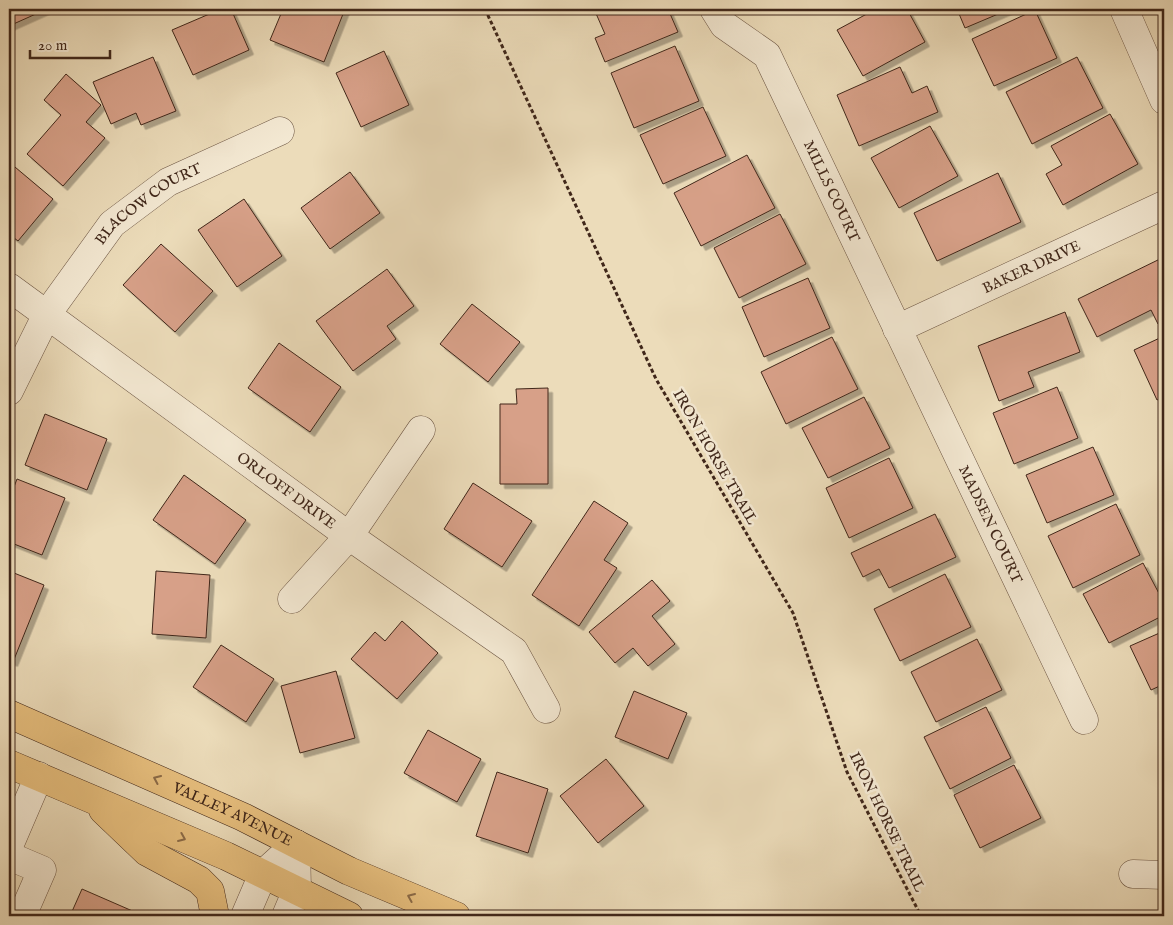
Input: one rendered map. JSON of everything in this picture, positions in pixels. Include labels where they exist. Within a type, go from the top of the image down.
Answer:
[{"type":"main road","name":"VALLEY AVENUE","points":[[9,714],[242,817],[349,871],[456,916]]},
{"type":"main road","points":[[9,764],[226,856],[349,916]]},
{"type":"main road","points":[[91,798],[147,852],[199,880],[210,891],[214,916]]},
{"type":"street","name":"MILLS COURT","points":[[714,9],[724,25],[767,55],[897,329]]},
{"type":"street","points":[[1124,9],[1164,100]]},
{"type":"street","name":"BLACOW COURT","points":[[9,391],[47,314],[112,224],[168,182],[280,130]]},
{"type":"street","name":"BAKER DRIVE","points":[[897,329],[1164,205]]},
{"type":"street","name":"ORLOFF DRIVE","points":[[9,287],[349,536],[514,651],[546,709]]},
{"type":"street","name":"MADSEN COURT","points":[[897,329],[1084,720]]},
{"type":"street","points":[[292,599],[349,536],[422,430]]},
{"type":"street","points":[[9,846],[39,776]]},
{"type":"street","points":[[245,916],[263,874],[296,844]]},
{"type":"street","points":[[286,916],[297,890],[296,844]]},
{"type":"street","points":[[9,856],[42,870],[22,916]]},
{"type":"street","points":[[1133,874],[1164,875]]},
{"type":"path","name":"IRON HORSE TRAIL","points":[[485,9],[656,379],[794,613],[847,772],[921,916]]},
{"type":"building","points":[[9,9],[47,9],[9,26]]},
{"type":"building","points":[[221,9],[231,9],[249,50],[193,75],[172,30]]},
{"type":"building","points":[[283,9],[345,9],[324,62],[270,40]]},
{"type":"building","points":[[594,9],[668,9],[678,32],[605,62],[595,38],[605,34]]},
{"type":"building","points":[[876,9],[907,9],[925,42],[863,76],[837,30]]},
{"type":"building","points":[[957,9],[1010,9],[965,28]]},
{"type":"building","points":[[1035,10],[1057,58],[994,86],[972,39]]},
{"type":"building","points":[[675,46],[699,101],[634,128],[611,73]]},
{"type":"building","points":[[384,51],[409,105],[361,127],[336,73]]},
{"type":"building","points":[[153,57],[176,111],[141,125],[136,113],[111,124],[93,82]]},
{"type":"building","points":[[1077,57],[1103,108],[1032,144],[1006,92]]},
{"type":"building","points":[[900,67],[912,93],[927,86],[938,112],[859,146],[837,95]]},
{"type":"building","points":[[66,74],[101,105],[86,122],[105,138],[63,186],[27,154],[61,115],[44,100]]},
{"type":"building","points":[[703,107],[726,156],[663,184],[640,135]]},
{"type":"building","points":[[1110,114],[1138,164],[1063,205],[1046,174],[1062,165],[1051,146]]},
{"type":"building","points":[[930,126],[958,176],[899,208],[871,158]]},
{"type":"building","points":[[747,155],[775,208],[701,246],[674,193]]},
{"type":"building","points":[[9,162],[53,199],[18,241],[9,234]]},
{"type":"building","points":[[350,172],[380,213],[330,249],[301,208]]},
{"type":"building","points":[[998,173],[1021,222],[937,261],[914,213]]},
{"type":"building","points":[[244,199],[282,256],[237,287],[198,230]]},
{"type":"building","points":[[780,214],[806,264],[739,298],[714,248]]},
{"type":"building","points":[[161,244],[213,291],[175,332],[123,285]]},
{"type":"building","points":[[1164,257],[1164,321],[1158,324],[1151,310],[1097,337],[1078,299]]},
{"type":"building","points":[[387,269],[414,306],[387,326],[396,339],[353,371],[316,321]]},
{"type":"building","points":[[808,278],[830,328],[764,357],[742,307]]},
{"type":"building","points":[[472,304],[520,342],[488,382],[440,344]]},
{"type":"building","points":[[1065,312],[1080,352],[1028,372],[1034,387],[999,401],[978,346]]},
{"type":"building","points":[[1164,336],[1164,397],[1157,400],[1134,350]]},
{"type":"building","points":[[832,337],[858,389],[786,424],[761,372]]},
{"type":"building","points":[[279,343],[341,387],[310,432],[248,388]]},
{"type":"building","points":[[1057,387],[1078,438],[1014,464],[993,413]]},
{"type":"building","points":[[548,388],[548,484],[500,484],[500,404],[517,404],[516,389]]},
{"type":"building","points":[[864,397],[890,448],[828,478],[802,428]]},
{"type":"building","points":[[45,414],[107,439],[87,490],[25,465]]},
{"type":"building","points":[[1093,447],[1114,495],[1047,523],[1026,475]]},
{"type":"building","points":[[889,458],[913,508],[849,538],[826,488]]},
{"type":"building","points":[[184,475],[246,520],[215,564],[153,520]]},
{"type":"building","points":[[17,479],[65,498],[42,555],[9,542],[9,500]]},
{"type":"building","points":[[473,483],[532,521],[502,567],[444,529]]},
{"type":"building","points":[[594,501],[628,523],[604,560],[617,568],[579,626],[532,595]]},
{"type":"building","points":[[1116,504],[1140,555],[1073,588],[1048,536]]},
{"type":"building","points":[[935,514],[956,557],[889,588],[879,569],[863,577],[851,553]]},
{"type":"building","points":[[1143,563],[1164,603],[1164,615],[1109,643],[1083,594]]},
{"type":"building","points":[[9,571],[44,585],[13,662],[9,660]]},
{"type":"building","points":[[156,571],[210,575],[206,638],[152,634]]},
{"type":"building","points":[[945,574],[971,627],[900,661],[874,609]]},
{"type":"building","points":[[652,580],[670,601],[652,616],[675,644],[648,666],[633,648],[615,663],[589,632]]},
{"type":"building","points":[[402,621],[438,653],[397,699],[351,659],[375,632],[385,641]]},
{"type":"building","points":[[1164,631],[1164,684],[1151,690],[1130,646]]},
{"type":"building","points":[[977,639],[1002,690],[936,722],[911,672]]},
{"type":"building","points":[[221,645],[274,679],[246,722],[193,687]]},
{"type":"building","points":[[336,671],[355,738],[300,753],[281,686]]},
{"type":"building","points":[[634,691],[687,713],[668,759],[615,737]]},
{"type":"building","points":[[986,707],[1011,758],[950,789],[924,737]]},
{"type":"building","points":[[428,730],[481,759],[457,802],[404,773]]},
{"type":"building","points":[[606,759],[644,806],[598,843],[560,796]]},
{"type":"building","points":[[1014,765],[1041,818],[980,848],[954,795]]},
{"type":"building","points":[[497,772],[548,789],[528,853],[476,836]]},
{"type":"building","points":[[82,889],[144,916],[70,916]]}]
